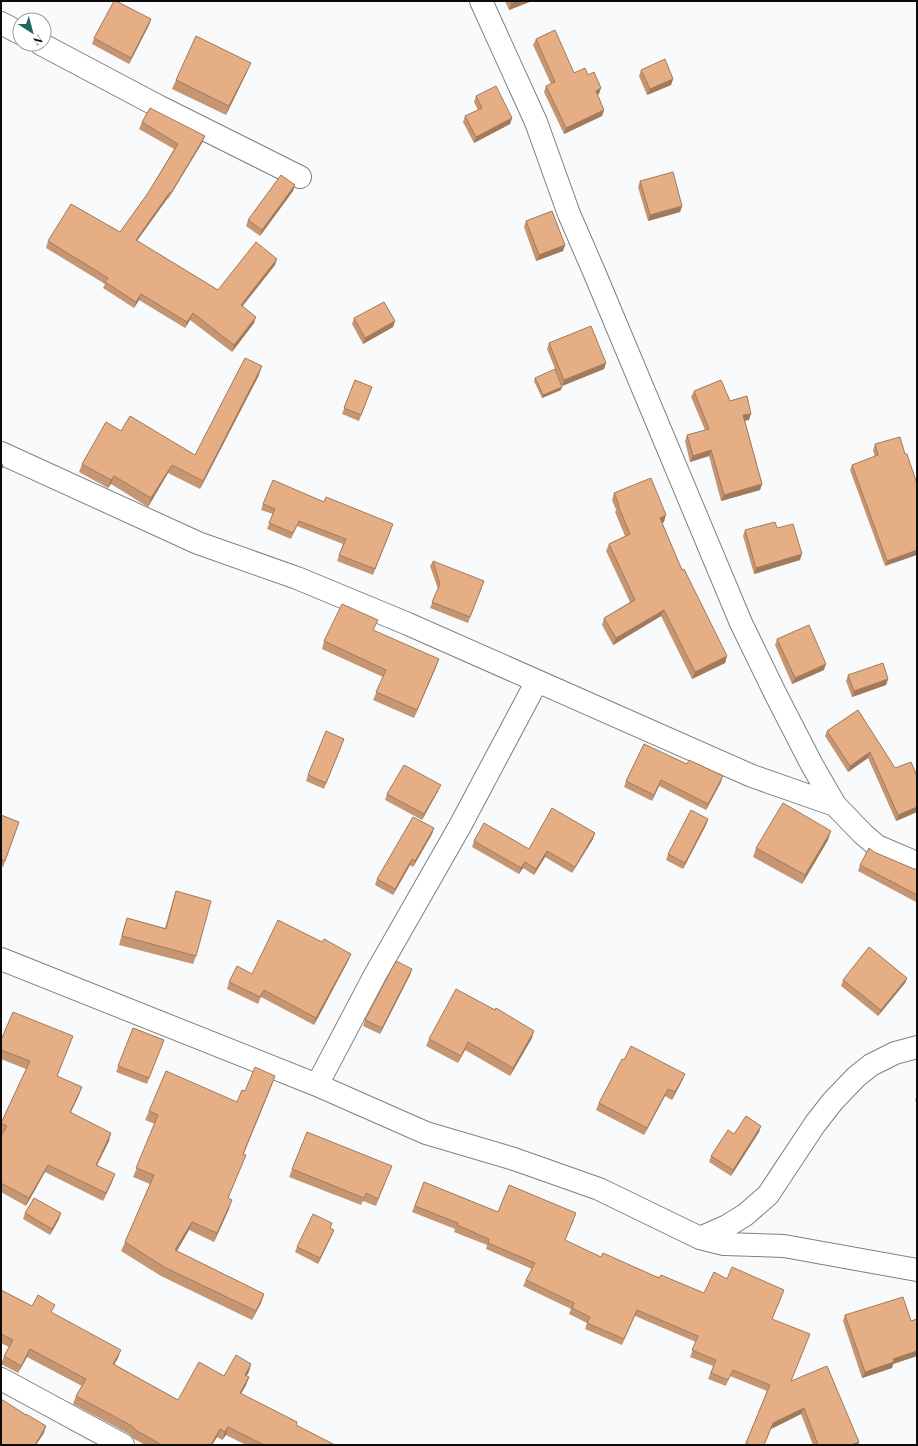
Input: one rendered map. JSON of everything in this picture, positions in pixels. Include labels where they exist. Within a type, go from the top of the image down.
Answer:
[{"type":"street","points":[[481,1],[536,122],[569,214],[596,274],[741,623],[791,723],[835,804],[863,834],[877,846],[917,863]]},
{"type":"street","points":[[1,23],[12,29]]},
{"type":"street","points":[[52,50],[158,106],[300,176]]},
{"type":"street","points":[[1,453],[198,542],[297,578],[408,624],[752,776],[835,804]]},
{"type":"street","points":[[317,1085],[375,975],[460,826],[537,681]]},
{"type":"street","points":[[1,959],[317,1085],[426,1133],[514,1159],[599,1188],[700,1238],[724,1244],[784,1246],[917,1270]]},
{"type":"street","points":[[700,1238],[727,1226],[745,1214],[768,1195],[814,1124],[856,1077],[871,1065],[895,1053],[917,1047]]},
{"type":"street","points":[[1,1379],[123,1445]]},
{"type":"building","points":[[114,1],[151,19],[131,58],[94,38]]},
{"type":"building","points":[[555,30],[574,73],[585,68],[588,75],[594,72],[601,88],[596,91],[604,110],[566,128],[546,86],[555,82],[536,39]]},
{"type":"building","points":[[196,36],[251,63],[229,106],[176,80]]},
{"type":"building","points":[[665,59],[673,79],[650,89],[641,70]]},
{"type":"building","points":[[496,86],[512,118],[476,137],[465,116],[482,108],[476,96]]},
{"type":"building","points":[[150,108],[205,136],[171,193],[170,192],[136,240],[218,290],[256,242],[277,259],[241,305],[256,317],[234,345],[193,313],[187,322],[141,294],[136,302],[105,282],[108,278],[48,241],[71,204],[120,232],[148,193],[178,144],[142,122]]},
{"type":"building","points":[[673,172],[682,206],[650,215],[640,181]]},
{"type":"building","points":[[281,175],[295,185],[262,230],[248,220]]},
{"type":"building","points":[[552,211],[565,245],[539,255],[526,221]]},
{"type":"building","points":[[384,302],[395,321],[365,338],[354,318]]},
{"type":"building","points":[[591,326],[606,363],[564,380],[549,343]]},
{"type":"building","points":[[245,358],[262,366],[203,481],[172,465],[151,498],[114,476],[111,480],[82,464],[106,422],[121,431],[130,416],[195,455]]},
{"type":"building","points":[[555,369],[562,387],[543,395],[535,378]]},
{"type":"building","points":[[355,380],[372,387],[361,415],[344,408]]},
{"type":"building","points":[[721,380],[730,401],[747,396],[751,414],[743,415],[762,484],[724,495],[711,450],[693,456],[687,435],[709,429],[694,391]]},
{"type":"building","points":[[900,437],[917,484],[917,550],[887,561],[852,465],[878,455],[875,444]]},
{"type":"building","points":[[651,478],[666,515],[660,518],[682,570],[684,569],[727,656],[695,672],[664,610],[616,638],[604,618],[635,600],[609,544],[630,534],[614,493]]},
{"type":"building","points":[[273,480],[324,502],[326,497],[393,524],[375,569],[339,555],[346,539],[299,521],[293,533],[269,523],[275,509],[263,504]]},
{"type":"building","points":[[775,522],[777,528],[793,524],[802,554],[756,568],[745,530]]},
{"type":"building","points":[[433,561],[484,581],[470,617],[432,602],[440,584]]},
{"type":"building","points":[[342,604],[378,620],[373,630],[439,659],[417,710],[376,692],[386,670],[324,641]]},
{"type":"building","points":[[809,625],[826,664],[795,678],[777,639]]},
{"type":"building","points":[[883,663],[888,679],[854,691],[848,675]]},
{"type":"building","points":[[858,710],[895,768],[911,762],[917,776],[917,807],[898,815],[870,752],[850,766],[827,731]]},
{"type":"building","points":[[326,731],[344,739],[326,783],[308,775]]},
{"type":"building","points":[[644,744],[687,764],[689,760],[723,776],[708,804],[661,780],[654,795],[626,781]]},
{"type":"building","points":[[404,765],[441,785],[424,814],[387,794]]},
{"type":"building","points":[[783,803],[831,831],[805,875],[756,848]]},
{"type":"building","points":[[552,808],[595,833],[575,867],[547,851],[536,869],[525,862],[521,868],[474,841],[484,823],[529,849]]},
{"type":"building","points":[[691,810],[708,819],[685,863],[668,854]]},
{"type":"building","points":[[1,815],[19,822],[5,861],[1,859]]},
{"type":"building","points":[[413,817],[434,828],[415,861],[412,859],[395,889],[377,879]]},
{"type":"building","points":[[869,848],[874,852],[917,869],[917,895],[860,865]]},
{"type":"building","points":[[176,891],[211,901],[196,956],[122,936],[127,918],[166,929]]},
{"type":"building","points":[[278,920],[322,942],[324,939],[351,954],[316,1018],[264,990],[260,997],[229,982],[237,966],[252,974]]},
{"type":"building","points":[[869,947],[907,978],[881,1010],[843,980]]},
{"type":"building","points":[[396,961],[412,969],[382,1028],[365,1020]]},
{"type":"building","points":[[456,989],[495,1010],[496,1008],[534,1031],[513,1068],[468,1042],[461,1056],[429,1039]]},
{"type":"building","points":[[13,1012],[73,1036],[57,1076],[82,1087],[70,1112],[111,1133],[96,1165],[115,1174],[106,1193],[48,1165],[29,1198],[1,1183],[1,1136],[7,1126],[1,1123],[30,1061],[1,1050],[1,1040]]},
{"type":"building","points":[[133,1028],[164,1040],[149,1078],[118,1066]]},
{"type":"building","points":[[631,1046],[685,1074],[675,1092],[668,1089],[647,1128],[599,1103],[622,1059],[624,1060]]},
{"type":"building","points":[[255,1067],[275,1076],[243,1154],[246,1155],[228,1198],[232,1200],[217,1233],[192,1222],[175,1250],[264,1294],[256,1311],[164,1267],[125,1242],[154,1175],[136,1168],[158,1115],[149,1111],[166,1071],[237,1102],[242,1090],[245,1091]]},
{"type":"building","points":[[746,1116],[761,1126],[733,1170],[711,1156],[728,1130],[734,1134]]},
{"type":"building","points":[[307,1132],[392,1166],[378,1199],[366,1193],[364,1198],[292,1169]]},
{"type":"building","points":[[424,1182],[498,1212],[509,1185],[576,1213],[565,1240],[601,1257],[603,1253],[659,1278],[661,1275],[704,1293],[714,1272],[727,1279],[732,1267],[784,1290],[772,1319],[810,1334],[791,1381],[827,1366],[859,1442],[851,1445],[818,1445],[804,1408],[773,1423],[764,1445],[750,1445],[746,1443],[770,1385],[733,1370],[728,1380],[711,1373],[716,1360],[692,1350],[698,1336],[637,1310],[624,1339],[587,1323],[590,1317],[572,1308],[574,1303],[526,1280],[535,1263],[488,1243],[489,1239],[457,1225],[458,1223],[415,1206]]},
{"type":"building","points":[[34,1198],[61,1213],[52,1229],[25,1213]]},
{"type":"building","points":[[313,1214],[332,1223],[330,1228],[334,1230],[320,1258],[297,1247]]},
{"type":"building","points":[[1,1290],[32,1306],[38,1295],[55,1305],[51,1312],[121,1350],[113,1364],[178,1400],[199,1362],[224,1376],[236,1355],[251,1364],[245,1375],[249,1377],[240,1393],[297,1422],[296,1425],[335,1445],[264,1445],[228,1427],[225,1432],[220,1429],[211,1445],[162,1445],[137,1431],[132,1426],[76,1396],[86,1379],[30,1349],[21,1366],[4,1356],[13,1340],[1,1334]]},
{"type":"building","points":[[903,1297],[911,1321],[917,1319],[917,1351],[893,1359],[894,1362],[865,1372],[845,1315]]},
{"type":"building","points":[[1,1399],[46,1426],[35,1445],[1,1445]]}]
